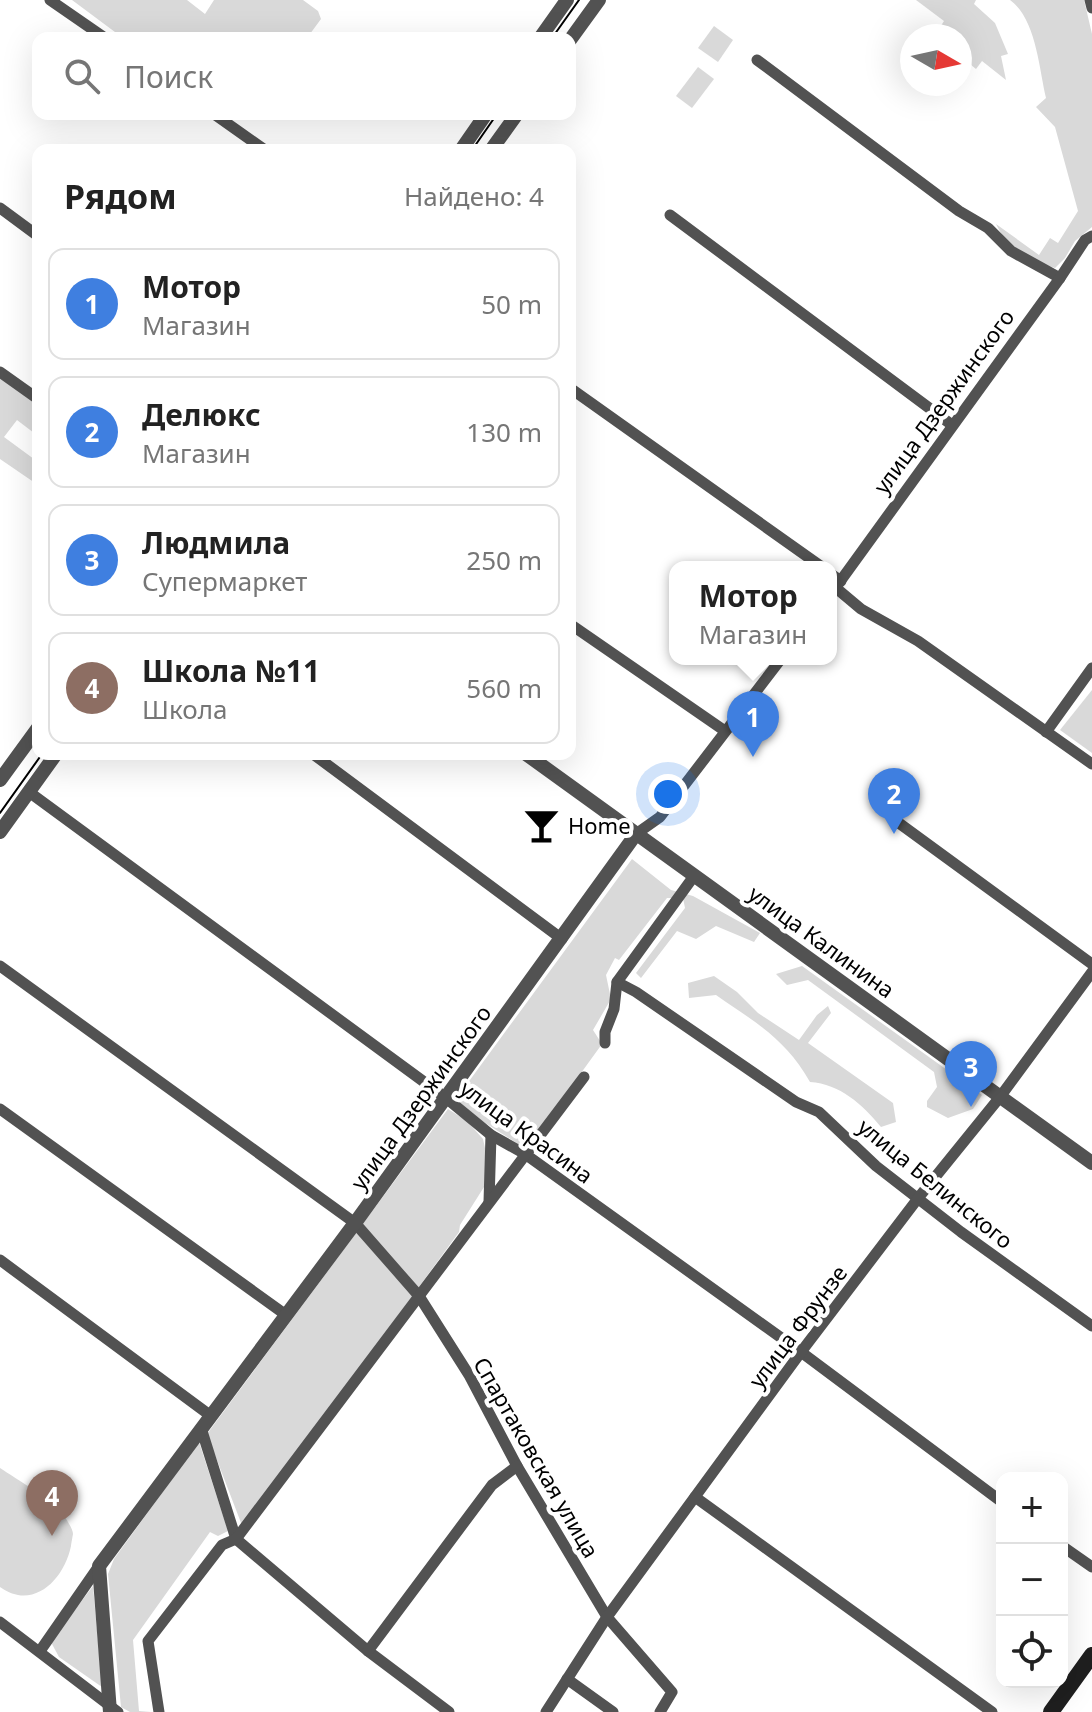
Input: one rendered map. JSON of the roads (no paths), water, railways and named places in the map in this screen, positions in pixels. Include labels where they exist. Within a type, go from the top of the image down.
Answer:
[{"type":"main road","points":[[1051,1712],[1092,1655]]},
{"type":"street","points":[[50,0],[96,32]]},
{"type":"street","points":[[544,32],[567,0]]},
{"type":"street","points":[[576,32],[599,0]]},
{"type":"street","points":[[1090,0],[1092,8]]},
{"type":"street","points":[[757,60],[959,211],[988,228],[1011,251],[1060,278]]},
{"type":"street","points":[[222,120],[256,144]]},
{"type":"street","points":[[465,144],[482,120]]},
{"type":"street","points":[[495,144],[513,120]]},
{"type":"street","points":[[0,208],[32,232]]},
{"type":"street","points":[[670,215],[952,425]]},
{"type":"street","name":"улица Дзержинского","points":[[837,581],[1085,240],[1092,236]]},
{"type":"street","points":[[0,372],[32,395]]},
{"type":"street","points":[[576,392],[814,561]]},
{"type":"street","points":[[837,586],[861,609],[918,641],[1092,764]]},
{"type":"street","points":[[576,628],[725,731]]},
{"type":"street","name":"улица Дзержинского","points":[[40,1651],[99,1566],[355,1223],[636,834],[660,817],[776,665]]},
{"type":"street","points":[[1046,732],[1092,668]]},
{"type":"street","points":[[2,772],[32,735]]},
{"type":"street","points":[[0,832],[52,760]]},
{"type":"street","points":[[321,760],[562,939]]},
{"type":"street","name":"улица Калинина","points":[[534,760],[1092,1163]]},
{"type":"street","name":"улица Красина","points":[[29,792],[446,1098],[491,1135],[525,1154],[801,1352],[996,1498]]},
{"type":"street","points":[[892,818],[1092,964]]},
{"type":"street","points":[[605,1043],[617,982],[694,876]]},
{"type":"street","name":"Спартаковская улица","points":[[0,966],[355,1223],[419,1296],[469,1375],[517,1466],[607,1617],[672,1692],[660,1712]]},
{"type":"street","name":"улица Фрунзе","points":[[546,1712],[607,1617],[801,1352],[1000,1097],[1092,972]]},
{"type":"street","name":"улица Белинского","points":[[617,982],[796,1102],[819,1112],[876,1166],[961,1232],[1092,1326]]},
{"type":"street","points":[[159,1712],[148,1641],[222,1545],[236,1539],[584,1077]]},
{"type":"street","points":[[0,1109],[286,1315]]},
{"type":"street","points":[[489,1204],[491,1135]]},
{"type":"street","points":[[0,1260],[211,1416]]},
{"type":"street","points":[[201,1428],[236,1539],[368,1651],[449,1712]]},
{"type":"street","points":[[368,1651],[492,1485],[517,1466]]},
{"type":"street","points":[[695,1497],[992,1712]]},
{"type":"street","points":[[1068,1550],[1092,1567]]},
{"type":"street","points":[[99,1566],[112,1710]]},
{"type":"street","points":[[0,1622],[112,1710]]},
{"type":"street","points":[[567,1679],[613,1712]]},
{"type":"tram line","points":[[556,32],[579,0]]},
{"type":"tram line","points":[[476,144],[493,120]]},
{"type":"tram line","points":[[0,813],[38,760]]},
{"type":"place","name":"Мотор","points":[[753,757]]},
{"type":"place","name":"Home","points":[[542,825]]},
{"type":"place","name":"Делюкс","points":[[894,834]]},
{"type":"place","name":"Людмила","points":[[971,1107]]},
{"type":"place","name":"Школа №11","points":[[52,1536]]}]
